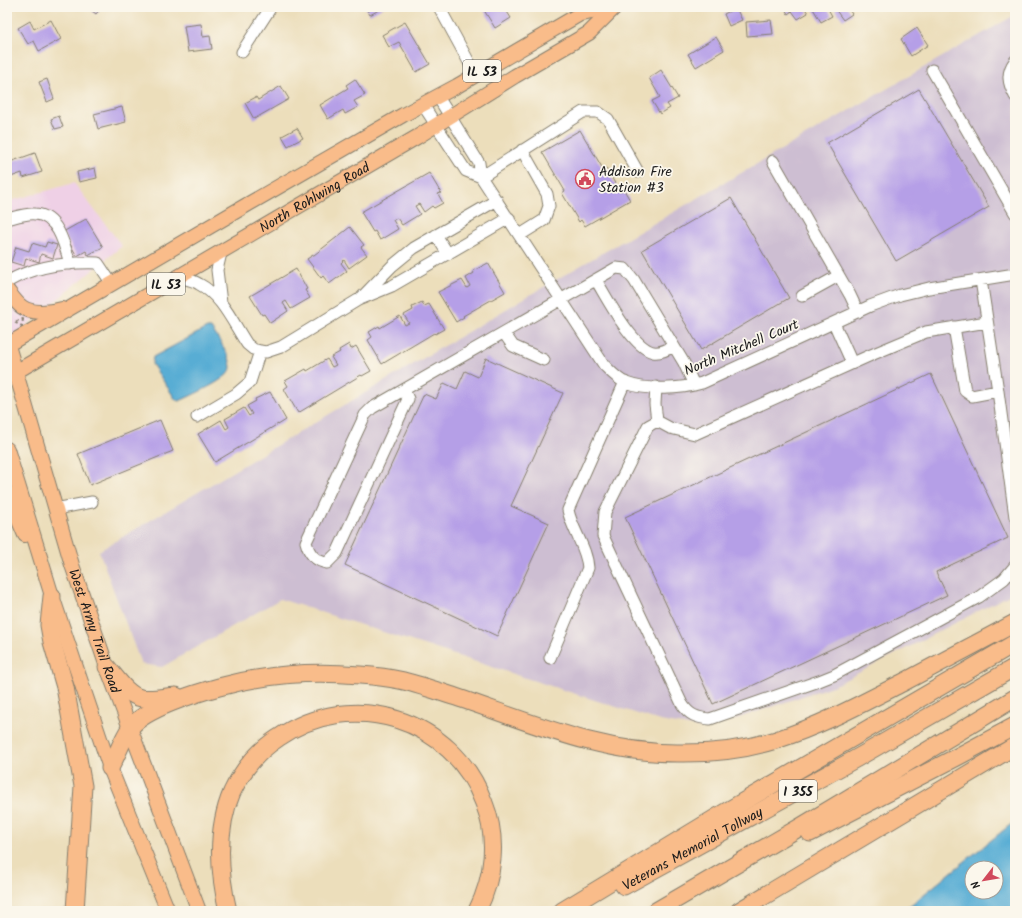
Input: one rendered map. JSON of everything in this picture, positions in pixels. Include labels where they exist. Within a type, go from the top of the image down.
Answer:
[{"type":"highway","points":[[52,596],[49,624],[52,642],[66,694],[83,786],[75,911]]},
{"type":"highway","points":[[110,768],[130,728],[141,717],[190,695],[242,680],[288,673],[335,673],[398,680],[422,686],[571,737],[603,746],[643,752],[683,753],[717,751],[774,740],[807,729],[860,705],[1015,623]]},
{"type":"highway","points":[[562,911],[722,814],[1015,643]]},
{"type":"highway","points":[[107,667],[127,690],[139,698],[149,699],[190,695]]},
{"type":"highway","name":"Veterans Memorial Tollway","points":[[578,911],[857,758],[1015,667]]},
{"type":"highway","name":"I 355","points":[[658,911],[1015,698]]},
{"type":"highway","points":[[228,911],[222,873],[222,830],[226,810],[238,780],[259,753],[269,743],[286,732],[299,725],[317,719],[338,714],[356,712],[385,716],[404,721],[432,735],[456,756],[474,780],[481,793],[487,811],[493,846],[490,875],[477,911]]},
{"type":"highway","points":[[658,911],[957,758],[1015,726]]},
{"type":"highway","points":[[739,911],[1015,746]]},
{"type":"main road","name":"North Rohlwing Road","points":[[7,344],[580,14],[614,7]]},
{"type":"main road","name":"North Rohlwing Road","points":[[11,374],[221,253],[588,33],[614,7]]},
{"type":"main road","points":[[7,290],[18,304],[28,311],[52,312],[78,304]]},
{"type":"main road","name":"West Army Trail Road","points":[[7,344],[11,374],[72,565],[107,667],[199,911]]},
{"type":"main road","name":"West Army Trail Road","points":[[7,449],[52,596],[110,768],[168,911]]},
{"type":"main road","points":[[7,494],[52,596]]},
{"type":"street","points":[[242,52],[271,7]]},
{"type":"street","points":[[439,7],[476,75]]},
{"type":"street","points":[[1015,60],[1009,68],[1009,81],[1015,96]]},
{"type":"street","points":[[932,70],[1015,213]]},
{"type":"street","name":"North Mitchell Court","points":[[438,97],[479,163],[481,176],[604,365],[614,376],[625,382],[639,386],[680,388],[702,383],[834,322],[900,295],[929,288],[1015,274]]},
{"type":"street","points":[[423,105],[466,172],[481,176],[584,112],[598,112],[608,119],[638,172]]},
{"type":"street","points":[[520,235],[544,220],[548,206],[547,194],[522,150]]},
{"type":"street","points":[[773,161],[858,312]]},
{"type":"street","points":[[358,300],[414,248],[497,200]]},
{"type":"street","points":[[7,219],[35,214],[50,219],[63,241],[70,264]]},
{"type":"street","points":[[178,277],[199,284],[210,292],[221,303],[247,344],[253,349],[266,352],[281,346],[358,300],[392,286],[509,218]]},
{"type":"street","points":[[436,235],[448,254]]},
{"type":"street","points":[[221,253],[216,270],[221,303]]},
{"type":"street","points":[[7,282],[27,272],[82,262],[98,263],[112,284]]},
{"type":"street","points":[[404,390],[408,399],[337,553],[327,563],[318,562],[309,552],[306,542],[365,415],[372,408],[616,268],[625,269],[634,280],[684,363],[694,385]]},
{"type":"street","points":[[802,296],[838,276]]},
{"type":"street","points":[[596,280],[628,331],[638,343],[653,352],[665,351],[674,346]]},
{"type":"street","points":[[981,280],[1015,517]]},
{"type":"street","points":[[834,322],[852,363]]},
{"type":"street","points":[[657,421],[670,428],[695,434],[852,363],[926,332],[987,322]]},
{"type":"street","points":[[954,327],[965,391],[972,396],[998,391]]},
{"type":"street","points":[[504,333],[513,346],[544,360]]},
{"type":"street","points":[[197,417],[236,394],[250,382],[260,351]]},
{"type":"street","points":[[550,658],[588,568],[588,559],[570,521],[568,510],[625,382]]},
{"type":"street","points":[[656,387],[655,404],[657,421]]},
{"type":"street","points":[[657,421],[648,426],[606,512],[604,536],[682,704],[687,712],[699,718],[710,719],[834,675],[979,597],[1004,579],[1015,566]]},
{"type":"street","points":[[55,509],[92,502]]},
{"type":"shaded area","points":[[1015,15],[1015,592],[835,685],[706,729],[660,721],[280,599],[162,667],[141,664],[99,551],[528,296]]},
{"type":"shaded area","points":[[74,183],[122,246],[11,338],[7,324],[7,202]]},
{"type":"water","points":[[207,328],[211,328],[226,352],[231,367],[230,371],[219,381],[204,390],[179,401],[176,400],[152,364],[153,357]]},
{"type":"water","points":[[1015,821],[1015,911],[903,911],[964,862],[964,900],[1004,900],[1004,860],[966,860]]},
{"type":"building","points":[[87,7],[102,7],[96,14]]},
{"type":"building","points":[[365,7],[384,7],[370,15]]},
{"type":"building","points":[[482,7],[504,7],[511,18],[495,28]]},
{"type":"building","points":[[784,7],[804,7],[808,13],[798,19],[792,11],[788,14]]},
{"type":"building","points":[[812,7],[827,7],[832,16],[821,22]]},
{"type":"building","points":[[839,7],[847,7],[852,14],[843,20],[835,9]]},
{"type":"building","points":[[736,8],[742,20],[729,26],[724,14]]},
{"type":"building","points":[[51,20],[61,39],[39,51],[34,41],[28,44],[18,28],[30,21],[34,29]]},
{"type":"building","points":[[771,20],[773,34],[747,36],[746,22]]},
{"type":"building","points":[[405,22],[430,64],[416,72],[399,42],[389,47],[382,35]]},
{"type":"building","points":[[201,24],[203,37],[210,36],[212,49],[188,52],[184,26]]},
{"type":"building","points":[[917,28],[928,45],[911,56],[901,39]]},
{"type":"building","points":[[716,37],[724,50],[696,67],[688,54]]},
{"type":"building","points":[[661,70],[678,98],[667,104],[670,108],[660,114],[652,101],[660,97],[649,78]]},
{"type":"building","points":[[47,79],[54,99],[47,102],[39,82]]},
{"type":"building","points":[[355,79],[365,95],[354,101],[358,107],[345,114],[343,110],[328,119],[320,105],[348,88],[346,85]]},
{"type":"building","points":[[281,86],[289,99],[254,119],[245,103],[256,97],[258,100]]},
{"type":"building","points":[[919,89],[989,207],[896,261],[827,143]]},
{"type":"building","points":[[122,107],[126,122],[98,129],[94,114]]},
{"type":"building","points":[[59,116],[63,127],[55,129],[51,119]]},
{"type":"building","points":[[297,128],[303,138],[288,146],[282,136]]},
{"type":"building","name":"Addison Fire Station #3","points":[[580,130],[603,169],[606,168],[620,192],[624,190],[630,200],[585,226],[581,220],[579,222],[562,193],[565,191],[542,152]]},
{"type":"building","points":[[35,153],[42,172],[23,178],[22,173],[8,178],[7,163]]},
{"type":"building","points":[[95,168],[97,178],[79,182],[77,172]]},
{"type":"building","points":[[429,173],[441,193],[438,194],[443,203],[434,208],[432,206],[424,212],[419,204],[415,206],[420,214],[402,225],[397,218],[393,220],[398,229],[380,240],[375,231],[373,232],[361,212]]},
{"type":"building","points":[[731,198],[789,298],[701,350],[642,250]]},
{"type":"building","points":[[86,219],[103,247],[88,255],[86,251],[77,256],[63,232]]},
{"type":"building","points":[[350,227],[364,245],[361,247],[367,255],[349,268],[344,260],[341,263],[347,271],[329,284],[323,276],[321,278],[307,259]]},
{"type":"building","points":[[47,242],[57,245],[53,258],[41,254],[39,262],[26,258],[24,266],[11,262],[16,247],[29,251],[32,243],[45,247]]},
{"type":"building","points":[[488,263],[505,292],[463,316],[464,317],[456,322],[438,292],[462,280],[467,288],[470,286],[466,278],[474,273],[473,271]]},
{"type":"building","points":[[296,269],[307,289],[305,290],[310,298],[291,309],[286,301],[283,303],[288,311],[270,323],[264,314],[262,315],[250,296]]},
{"type":"building","points":[[422,302],[424,306],[429,304],[444,329],[435,334],[434,333],[382,364],[368,340],[372,337],[369,332],[379,326],[380,328],[400,316],[405,325],[409,323],[404,315],[413,310],[412,307]]},
{"type":"building","points":[[349,344],[351,349],[356,346],[371,371],[362,376],[361,375],[298,413],[284,389],[288,386],[285,381],[306,369],[307,371],[327,359],[332,367],[336,365],[331,357],[340,352],[339,350]]},
{"type":"building","points":[[486,358],[563,393],[511,506],[549,523],[497,636],[345,565],[424,394],[436,399],[444,383],[457,389],[465,371],[478,377]]},
{"type":"building","points":[[931,374],[1008,538],[936,572],[947,595],[713,704],[625,517]]},
{"type":"building","points":[[270,392],[286,420],[215,462],[198,434],[221,420],[226,429],[229,427],[225,419],[244,408],[249,416],[252,414],[247,406],[256,401],[255,399]]},
{"type":"building","points":[[160,420],[173,451],[90,485],[78,454]]},
{"type":"place","name":"Addison Fire Station #3","points":[[585,179]]}]
